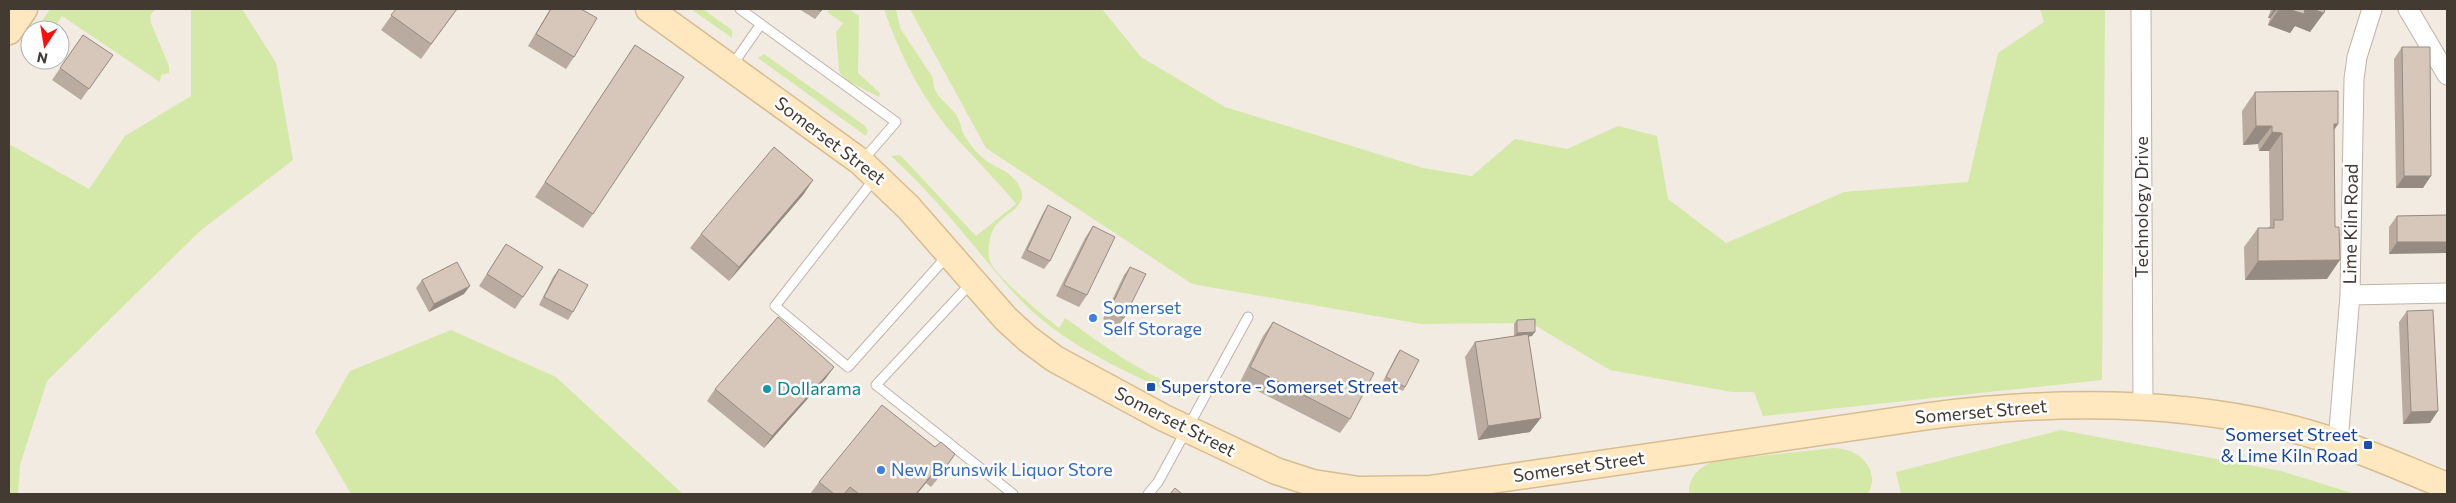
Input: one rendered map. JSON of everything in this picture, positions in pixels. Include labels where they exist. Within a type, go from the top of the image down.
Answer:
[{"type":"main road","points":[[9,31],[24,9]]},
{"type":"main road","name":"Somerset Street","points":[[649,9],[869,169],[910,208],[1006,319],[1028,339],[1055,359],[1187,429],[1276,471],[1313,483],[1359,490],[1396,491],[1430,489],[1986,409],[2044,405],[2143,406],[2225,415],[2280,426],[2338,442],[2447,486]]},
{"type":"street","name":"Technology Drive","points":[[2141,9],[2143,406]]},
{"type":"street","name":"Lime Kiln Road","points":[[2338,442],[2350,295],[2354,79],[2357,58],[2372,9]]},
{"type":"street","points":[[2408,9],[2447,75]]},
{"type":"street","points":[[2350,295],[2447,293]]},
{"type":"lane","points":[[740,9],[896,122],[869,169],[775,306],[848,368],[949,254]]},
{"type":"lane","points":[[731,67],[761,24]]},
{"type":"lane","points":[[972,281],[876,384],[1013,494]]},
{"type":"lane","points":[[1148,494],[1158,482],[1248,318]]},
{"type":"green space","points":[[50,9],[155,9],[150,16],[151,23],[169,66],[169,73],[161,75],[160,82],[70,20],[62,16],[59,20],[43,20]]},
{"type":"green space","points":[[191,9],[242,9],[276,63],[293,160],[200,231],[47,381],[20,465],[18,494],[9,494],[9,144],[89,189],[125,136],[191,96]]},
{"type":"green space","points":[[691,9],[703,9],[732,30],[732,38]]},
{"type":"green space","points":[[830,9],[849,9],[859,16],[858,73],[880,93],[879,97],[848,81],[839,72],[836,32],[843,23],[827,12]]},
{"type":"green space","points":[[884,9],[896,9],[900,28],[933,78],[939,96],[958,118],[969,143],[986,161],[1010,175],[1022,191],[1020,203],[996,225],[992,233],[989,252],[993,267],[1021,296],[1059,328],[1065,318],[1140,368],[1156,377],[1188,390],[1183,399],[1074,343],[1041,319],[1010,289],[938,203],[891,156],[900,155],[976,236],[1016,204],[951,132],[924,95],[908,67]]},
{"type":"green space","points":[[910,9],[1102,9],[1141,57],[1225,107],[1423,168],[1472,176],[1515,139],[1567,149],[1618,126],[1657,136],[1668,199],[1726,243],[1844,192],[1968,182],[1998,53],[2044,22],[2040,9],[2105,9],[2102,380],[1763,416],[1754,392],[1732,392],[1610,370],[1531,323],[1421,324],[1192,284],[986,148]]},
{"type":"green space","points":[[764,54],[864,125],[868,131],[866,136],[758,58]]},
{"type":"green space","points":[[451,330],[556,377],[683,494],[351,494],[315,432],[350,371]]},
{"type":"green space","points":[[2061,430],[2281,471],[2355,494],[1901,494],[1896,472]]},
{"type":"green space","points":[[1833,448],[1851,451],[1865,462],[1870,469],[1872,477],[1872,485],[1868,494],[1689,494],[1691,482],[1696,473],[1704,466],[1715,461]]},
{"type":"building","points":[[396,9],[457,9],[431,44],[391,15]]},
{"type":"building","points":[[551,9],[581,9],[597,18],[574,57],[536,34]]},
{"type":"building","points":[[2288,9],[2305,9],[2304,14]]},
{"type":"building","points":[[2312,9],[2325,9],[2324,13]]},
{"type":"building","points":[[83,35],[113,55],[89,89],[63,70],[70,70],[70,54]]},
{"type":"building","points":[[635,45],[684,77],[593,214],[545,182]]},
{"type":"building","points":[[2402,47],[2430,47],[2431,176],[2404,176]]},
{"type":"building","points":[[2338,91],[2338,124],[2334,124],[2335,227],[2339,227],[2340,260],[2258,261],[2258,228],[2274,228],[2274,220],[2283,220],[2282,133],[2272,132],[2272,126],[2256,126],[2255,92]]},
{"type":"building","points":[[774,147],[813,180],[739,267],[701,234]]},
{"type":"building","points":[[1048,205],[1071,217],[1050,261],[1027,250]]},
{"type":"building","points":[[2447,215],[2447,242],[2397,242],[2397,216]]},
{"type":"building","points":[[1093,226],[1115,237],[1087,295],[1064,285]]},
{"type":"building","points":[[506,244],[543,267],[523,297],[487,274]]},
{"type":"building","points":[[457,262],[470,286],[434,304],[422,280]]},
{"type":"building","points":[[1130,267],[1146,274],[1124,318],[1109,311]]},
{"type":"building","points":[[559,269],[588,285],[573,312],[544,297]]},
{"type":"building","points":[[2433,310],[2438,411],[2411,412],[2407,311]]},
{"type":"building","name":"Dollarama","points":[[778,317],[834,367],[772,436],[715,389]]},
{"type":"building","points":[[1535,319],[1535,332],[1517,333],[1517,320]]},
{"type":"building","points":[[1273,322],[1374,373],[1350,419],[1250,367]]},
{"type":"building","points":[[1528,334],[1541,418],[1488,426],[1475,342]]},
{"type":"building","points":[[1400,350],[1419,360],[1405,387],[1386,377]]},
{"type":"building","points":[[882,405],[935,447],[941,442],[955,454],[942,472],[937,468],[916,494],[859,494],[850,487],[844,494],[834,494],[819,482]]},
{"type":"building","points":[[1175,488],[1182,494],[1170,494]]},
{"type":"place","name":"Somerset Self Storage","points":[[1093,318]]},
{"type":"place","name":"Superstore - Somerset Street","points":[[1151,387]]},
{"type":"place","name":"Dollarama","points":[[767,389]]},
{"type":"place","name":"Somerset Street & Lime Kiln Road","points":[[2368,445]]},
{"type":"place","name":"New Brunswik Liquor Store","points":[[881,470]]}]
